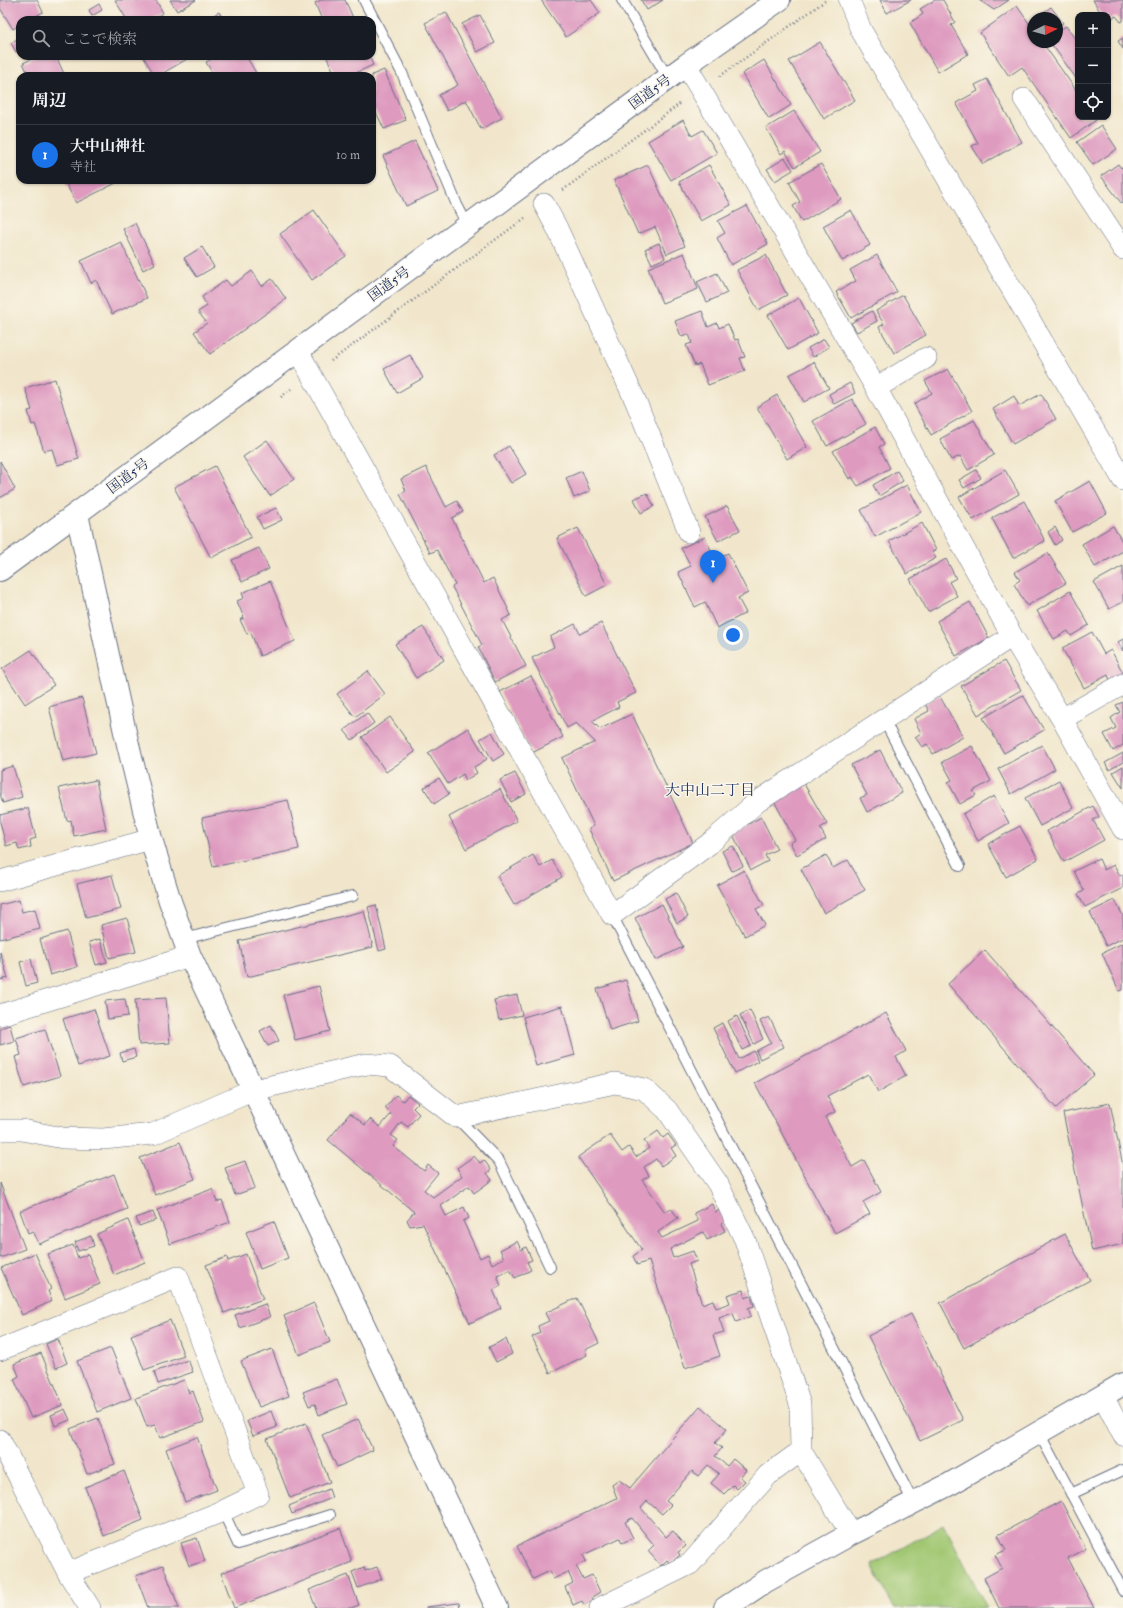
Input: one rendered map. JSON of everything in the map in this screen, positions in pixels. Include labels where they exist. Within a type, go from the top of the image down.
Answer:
[{"type":"main road","name":"国道5号","points":[[0,570],[668,78],[779,0]]},
{"type":"main road","points":[[77,514],[125,732],[151,838],[170,901],[187,947],[497,1608]]},
{"type":"main road","points":[[726,1608],[766,1581],[851,1534],[950,1484],[1123,1384]]},
{"type":"street","points":[[849,0],[861,30],[1123,480]]},
{"type":"street","points":[[686,65],[876,388],[1012,636],[1062,719],[1123,829]]},
{"type":"street","points":[[1024,99],[1123,249]]},
{"type":"street","points":[[544,204],[557,228],[636,402],[689,532]]},
{"type":"street","points":[[298,351],[612,915],[709,844],[757,802],[1012,636]]},
{"type":"street","points":[[876,388],[926,358]]},
{"type":"street","points":[[1062,719],[1123,684]]},
{"type":"street","points":[[0,881],[151,838]]},
{"type":"street","points":[[0,1015],[187,947]]},
{"type":"street","points":[[0,1130],[22,1130],[63,1138],[125,1138],[153,1134],[254,1090],[366,1064],[390,1066],[456,1117],[615,1083],[644,1089],[667,1110],[718,1184],[745,1240],[800,1404],[801,1451],[851,1534]]},
{"type":"street","points":[[0,1350],[178,1278],[258,1494],[222,1511],[68,1573]]},
{"type":"street","points":[[1103,1396],[1123,1434]]},
{"type":"street","points":[[0,1440],[68,1573],[90,1608]]},
{"type":"street","points":[[600,1608],[690,1564],[768,1475],[801,1451]]},
{"type":"lane","points":[[364,0],[372,16]]},
{"type":"lane","points":[[622,0],[668,78]]},
{"type":"lane","points":[[376,23],[402,73],[457,205],[468,226]]},
{"type":"lane","points":[[884,720],[960,866]]},
{"type":"lane","points":[[187,947],[354,896]]},
{"type":"lane","points":[[612,915],[913,1502]]},
{"type":"lane","points":[[456,1117],[499,1161],[550,1267]]},
{"type":"lane","points":[[1039,1433],[1123,1591]]},
{"type":"lane","points":[[1071,1494],[1123,1470]]},
{"type":"lane","points":[[222,1511],[238,1544],[330,1515]]},
{"type":"path","points":[[274,401],[312,376],[701,89],[827,0]]},
{"type":"green space","points":[[944,1524],[987,1608],[894,1608],[872,1565]]},
{"type":"building","points":[[0,0],[37,0],[43,12],[36,16],[16,16],[16,27],[13,29],[0,8]]},
{"type":"building","points":[[115,0],[156,0],[163,13],[157,16],[125,16]]},
{"type":"building","points":[[170,0],[196,0],[177,11]]},
{"type":"building","points":[[321,0],[345,0],[352,16],[320,16],[315,3]]},
{"type":"building","points":[[541,0],[591,0],[600,13],[566,37]]},
{"type":"building","points":[[641,0],[663,0],[647,10]]},
{"type":"building","points":[[880,0],[911,0],[887,13]]},
{"type":"building","points":[[935,0],[943,0],[955,22],[951,25],[968,54],[938,72],[910,23],[923,14],[920,9]]},
{"type":"building","points":[[979,0],[1009,0],[994,10]]},
{"type":"building","points":[[1093,0],[1123,0],[1123,21],[1121,22],[1116,16],[1111,18],[1111,12],[1100,12]]},
{"type":"building","points":[[99,4],[102,10],[92,16],[89,10]]},
{"type":"building","points":[[1017,6],[1027,20],[1027,48],[1046,48],[1075,89],[1075,120],[1096,120],[1071,138],[1022,67],[1009,76],[980,33]]},
{"type":"building","points":[[1051,7],[1055,12],[1044,12]]},
{"type":"building","points":[[219,12],[222,16],[212,16]]},
{"type":"building","points":[[446,12],[502,118],[481,129],[466,100],[447,111],[439,95],[458,85],[425,23]]},
{"type":"building","points":[[480,15],[495,43],[477,52],[462,24]]},
{"type":"building","points":[[1066,26],[1075,39],[1075,77],[1054,48],[1063,48],[1063,28]]},
{"type":"building","points":[[1123,38],[1123,49],[1118,41]]},
{"type":"building","points":[[16,40],[16,52],[11,43]]},
{"type":"building","points":[[820,42],[855,100],[824,119],[789,61]]},
{"type":"building","points":[[29,60],[58,60],[63,72],[27,72],[23,63]]},
{"type":"building","points":[[145,60],[185,60],[165,72],[153,72]]},
{"type":"building","points":[[210,60],[248,60],[255,72],[212,72],[206,62]]},
{"type":"building","points":[[328,60],[371,60],[373,65],[358,72],[334,72]]},
{"type":"building","points":[[764,60],[791,105],[769,119],[742,74]]},
{"type":"building","points":[[384,70],[406,120],[384,129],[376,112],[376,73]]},
{"type":"building","points":[[987,79],[1022,142],[983,164],[972,146],[978,143],[956,103],[978,91],[975,85]]},
{"type":"building","points":[[794,111],[820,152],[795,167],[785,151],[781,154],[766,128]]},
{"type":"building","points":[[683,120],[692,136],[703,130],[717,153],[671,180],[648,141]]},
{"type":"building","points":[[1101,125],[1117,149],[1093,165],[1077,142]]},
{"type":"building","points":[[415,141],[438,191],[406,206],[383,156]]},
{"type":"building","points":[[785,158],[793,170],[775,181],[767,169]]},
{"type":"building","points":[[821,164],[841,199],[802,222],[793,206],[800,202],[789,182]]},
{"type":"building","points":[[1118,164],[1121,168],[1123,166],[1122,204],[1101,176]]},
{"type":"building","points":[[648,165],[685,246],[667,254],[655,227],[638,234],[614,180]]},
{"type":"building","points":[[709,165],[731,205],[701,221],[679,182]]},
{"type":"building","points":[[66,184],[114,184],[76,203]]},
{"type":"building","points":[[747,206],[768,244],[731,265],[717,238],[725,233],[718,221]]},
{"type":"building","points":[[314,210],[346,256],[312,280],[280,234]]},
{"type":"building","points":[[851,210],[870,245],[842,261],[823,226]]},
{"type":"building","points":[[135,223],[155,264],[143,270],[123,229]]},
{"type":"building","points":[[121,242],[147,298],[112,314],[96,280],[91,283],[81,261]]},
{"type":"building","points":[[659,243],[665,258],[652,264],[645,249]]},
{"type":"building","points":[[202,247],[214,267],[197,277],[184,258]]},
{"type":"building","points":[[684,253],[698,289],[662,303],[648,268]]},
{"type":"building","points":[[766,255],[787,295],[758,310],[737,270]]},
{"type":"building","points":[[877,255],[897,292],[851,318],[836,292],[856,281],[850,270]]},
{"type":"building","points":[[252,271],[262,286],[272,279],[286,299],[210,354],[194,332],[207,323],[198,312],[207,306],[202,297],[226,280],[231,286]]},
{"type":"building","points":[[717,273],[727,293],[707,302],[697,282]]},
{"type":"building","points":[[903,295],[926,335],[894,353],[879,327],[884,324],[876,311]]},
{"type":"building","points":[[799,298],[818,333],[788,350],[768,315]]},
{"type":"building","points":[[702,311],[708,327],[717,323],[719,328],[728,324],[735,340],[738,339],[745,357],[740,358],[745,371],[708,385],[700,364],[695,366],[686,345],[692,343],[689,334],[681,336],[675,321]]},
{"type":"building","points":[[872,311],[877,321],[857,332],[851,323]]},
{"type":"building","points":[[824,339],[829,347],[813,357],[808,348]]},
{"type":"building","points":[[410,355],[423,378],[397,393],[384,369]]},
{"type":"building","points":[[814,362],[829,388],[804,402],[789,375]]},
{"type":"building","points":[[948,369],[972,411],[931,435],[914,404],[932,393],[925,381]]},
{"type":"building","points":[[55,379],[79,459],[57,465],[52,449],[44,451],[35,424],[32,425],[28,411],[32,410],[25,388]]},
{"type":"building","points":[[850,383],[855,393],[834,404],[829,394]]},
{"type":"building","points":[[1041,394],[1056,419],[1013,444],[993,409],[1014,396],[1019,406]]},
{"type":"building","points":[[777,395],[807,447],[787,459],[757,407]]},
{"type":"building","points":[[852,399],[866,424],[827,446],[813,421]]},
{"type":"building","points":[[974,420],[994,455],[968,470],[960,456],[951,460],[940,439]]},
{"type":"building","points":[[875,427],[884,444],[879,447],[890,468],[858,486],[852,477],[849,479],[833,451]]},
{"type":"building","points":[[267,440],[294,479],[270,496],[243,457]]},
{"type":"building","points":[[509,446],[526,474],[511,483],[494,455]]},
{"type":"building","points":[[0,461],[15,489],[0,498]]},
{"type":"building","points":[[215,466],[251,537],[211,558],[174,487]]},
{"type":"building","points":[[426,467],[446,507],[457,501],[463,512],[452,518],[484,583],[493,578],[511,615],[502,620],[526,666],[495,682],[478,647],[482,645],[452,587],[455,585],[437,550],[430,553],[400,494],[406,491],[401,479]]},
{"type":"building","points":[[976,470],[981,478],[964,488],[959,480]]},
{"type":"building","points":[[1005,470],[1019,494],[973,520],[959,497]]},
{"type":"building","points":[[582,471],[590,491],[574,498],[566,478]]},
{"type":"building","points":[[897,471],[903,481],[879,496],[873,485]]},
{"type":"building","points":[[1090,481],[1107,513],[1072,532],[1055,501]]},
{"type":"building","points":[[907,485],[921,512],[875,537],[861,510]]},
{"type":"building","points":[[647,493],[654,506],[641,513],[634,499]]},
{"type":"building","points":[[1024,501],[1045,541],[1013,558],[992,518]]},
{"type":"building","points":[[727,506],[740,530],[718,541],[705,517]]},
{"type":"building","points":[[276,508],[282,520],[263,529],[257,517]]},
{"type":"building","points":[[922,523],[936,550],[932,552],[936,558],[907,574],[889,541]]},
{"type":"building","points":[[1113,526],[1123,543],[1123,551],[1095,567],[1082,544]]},
{"type":"building","points":[[1055,527],[1062,540],[1055,545],[1048,532]]},
{"type":"building","points":[[578,528],[607,585],[586,596],[557,538]]},
{"type":"building","points":[[705,537],[715,559],[728,553],[748,593],[738,598],[746,613],[717,628],[705,602],[695,607],[678,572],[691,566],[681,548]]},
{"type":"building","points":[[259,548],[269,569],[242,582],[232,560]]},
{"type":"building","points":[[1048,553],[1066,583],[1027,606],[1014,584],[1020,580],[1015,572]]},
{"type":"building","points":[[946,559],[956,578],[949,582],[957,596],[928,612],[910,579]]},
{"type":"building","points":[[1123,566],[1123,602],[1109,609],[1094,582]]},
{"type":"building","points":[[270,581],[295,641],[260,656],[251,633],[247,634],[240,620],[244,618],[237,601],[244,598],[242,593]]},
{"type":"building","points":[[1070,591],[1089,625],[1071,636],[1068,631],[1054,639],[1037,611]]},
{"type":"building","points":[[970,602],[989,638],[956,656],[937,621]]},
{"type":"building","points":[[601,623],[636,693],[617,702],[619,707],[592,721],[600,729],[632,714],[693,843],[613,881],[589,829],[594,826],[562,758],[595,742],[576,723],[567,728],[532,658],[554,647],[550,637],[575,624],[580,634]]},
{"type":"building","points":[[423,627],[444,660],[416,678],[395,644]]},
{"type":"building","points":[[1092,632],[1104,654],[1111,650],[1123,673],[1110,680],[1108,675],[1084,688],[1062,648]]},
{"type":"building","points":[[1123,639],[1123,651],[1118,642]]},
{"type":"building","points":[[31,650],[54,685],[25,704],[2,669]]},
{"type":"building","points":[[1004,661],[1021,690],[978,715],[961,686]]},
{"type":"building","points":[[368,671],[385,694],[355,717],[337,694]]},
{"type":"building","points":[[531,676],[563,737],[532,753],[500,692]]},
{"type":"building","points":[[939,695],[963,737],[933,754],[927,744],[922,747],[915,737],[921,733],[914,719],[929,711],[925,704]]},
{"type":"building","points":[[1023,695],[1044,730],[1004,753],[983,718]]},
{"type":"building","points":[[82,698],[96,753],[63,761],[49,707]]},
{"type":"building","points":[[1123,702],[1123,745],[1113,751],[1104,734],[1116,728],[1111,718],[1120,712],[1116,705]]},
{"type":"building","points":[[367,713],[374,723],[352,740],[344,730]]},
{"type":"building","points":[[390,717],[415,752],[386,772],[362,737]]},
{"type":"building","points":[[468,728],[487,759],[474,767],[477,773],[466,780],[463,774],[448,784],[428,753]]},
{"type":"building","points":[[492,732],[504,754],[493,761],[480,739]]},
{"type":"building","points":[[1042,745],[1055,769],[1011,794],[998,769]]},
{"type":"building","points":[[972,746],[991,781],[973,791],[976,795],[960,804],[948,782],[952,780],[942,762]]},
{"type":"building","points":[[880,750],[902,793],[867,812],[860,798],[867,795],[851,765]]},
{"type":"building","points":[[1123,753],[1123,762],[1109,770],[1105,763]]},
{"type":"building","points":[[13,766],[22,797],[3,803],[0,794],[0,770]]},
{"type":"building","points":[[1123,766],[1123,788],[1113,772]]},
{"type":"building","points":[[515,773],[526,794],[511,802],[500,780]]},
{"type":"building","points":[[439,778],[449,794],[434,804],[424,788]]},
{"type":"building","points":[[96,780],[106,829],[74,836],[71,820],[67,821],[59,788]]},
{"type":"building","points":[[1059,780],[1073,808],[1040,826],[1025,798]]},
{"type":"building","points":[[804,784],[827,824],[820,828],[826,839],[797,855],[790,843],[795,840],[774,801]]},
{"type":"building","points":[[500,789],[517,821],[466,849],[449,817]]},
{"type":"building","points":[[994,796],[1009,823],[978,841],[963,814]]},
{"type":"building","points":[[288,800],[299,849],[213,867],[202,818]]},
{"type":"building","points":[[1093,806],[1099,817],[1093,820],[1104,840],[1064,862],[1047,831]]},
{"type":"building","points":[[28,808],[36,838],[30,840],[31,847],[19,850],[17,843],[6,846],[0,822],[0,815]]},
{"type":"building","points":[[761,817],[777,849],[765,855],[768,861],[751,870],[732,833]]},
{"type":"building","points":[[1020,826],[1038,859],[1006,877],[988,844]]},
{"type":"building","points":[[733,846],[743,866],[732,871],[722,851]]},
{"type":"building","points":[[533,855],[540,867],[552,860],[562,877],[514,905],[497,876]]},
{"type":"building","points":[[826,855],[833,868],[848,860],[865,890],[824,913],[801,869]]},
{"type":"building","points":[[1099,859],[1104,870],[1114,865],[1120,876],[1123,874],[1123,888],[1085,907],[1078,894],[1084,891],[1074,871]]},
{"type":"building","points":[[744,870],[764,905],[756,909],[765,925],[745,936],[717,885]]},
{"type":"building","points":[[112,875],[121,909],[86,918],[77,884]]},
{"type":"building","points":[[676,893],[688,917],[677,923],[665,899]]},
{"type":"building","points":[[19,900],[22,912],[35,909],[40,929],[0,939],[0,905]]},
{"type":"building","points":[[1115,900],[1123,916],[1123,938],[1106,946],[1090,912]]},
{"type":"building","points":[[662,904],[683,947],[656,960],[635,918]]},
{"type":"building","points":[[376,905],[386,949],[379,951],[368,907]]},
{"type":"building","points":[[364,911],[373,947],[247,977],[239,941]]},
{"type":"building","points":[[127,918],[136,952],[109,958],[101,925]]},
{"type":"building","points":[[67,931],[77,967],[50,975],[40,939]]},
{"type":"building","points":[[100,939],[107,962],[96,965],[89,942]]},
{"type":"building","points":[[1123,943],[1123,990],[1119,991],[1102,953]]},
{"type":"building","points":[[985,950],[1094,1075],[1056,1108],[948,984]]},
{"type":"building","points":[[0,952],[8,978],[0,980]]},
{"type":"building","points":[[31,959],[37,983],[26,986],[20,962]]},
{"type":"building","points":[[626,980],[638,1021],[610,1030],[597,989]]},
{"type":"building","points":[[319,986],[330,1031],[295,1040],[283,995]]},
{"type":"building","points":[[517,995],[522,1015],[499,1020],[494,1000]]},
{"type":"building","points":[[166,998],[170,1043],[139,1045],[135,1000]]},
{"type":"building","points":[[125,999],[128,1016],[108,1019],[105,1001]]},
{"type":"building","points":[[562,1006],[575,1055],[536,1066],[523,1017]]},
{"type":"building","points":[[94,1009],[110,1056],[78,1066],[63,1019]]},
{"type":"building","points":[[750,1010],[763,1039],[754,1044],[740,1015]]},
{"type":"building","points":[[886,1013],[906,1051],[896,1057],[906,1076],[878,1092],[868,1074],[827,1096],[835,1112],[825,1117],[852,1167],[864,1160],[881,1192],[863,1202],[870,1214],[835,1233],[755,1083]]},
{"type":"building","points":[[737,1016],[751,1046],[742,1050],[728,1021]]},
{"type":"building","points":[[769,1017],[784,1047],[760,1059],[756,1051],[771,1043],[760,1021]]},
{"type":"building","points":[[722,1023],[739,1059],[754,1051],[758,1061],[735,1073],[713,1028]]},
{"type":"building","points":[[10,1025],[14,1041],[0,1045],[0,1028]]},
{"type":"building","points":[[271,1025],[279,1041],[268,1046],[260,1031]]},
{"type":"building","points":[[45,1029],[60,1076],[24,1087],[15,1057],[21,1055],[16,1038]]},
{"type":"building","points":[[134,1049],[136,1057],[122,1061],[120,1053]]},
{"type":"building","points":[[396,1095],[403,1101],[408,1095],[418,1103],[413,1108],[419,1114],[408,1127],[401,1122],[391,1135],[398,1140],[393,1146],[424,1171],[428,1165],[438,1173],[424,1190],[433,1197],[462,1176],[457,1168],[474,1156],[480,1163],[484,1160],[491,1170],[487,1173],[492,1180],[474,1193],[469,1186],[441,1206],[446,1216],[464,1207],[469,1218],[463,1221],[480,1258],[488,1254],[492,1264],[504,1258],[500,1250],[517,1241],[521,1250],[526,1247],[532,1260],[527,1262],[531,1270],[515,1278],[510,1270],[497,1276],[501,1286],[493,1290],[501,1308],[470,1323],[423,1224],[410,1226],[407,1220],[414,1212],[328,1140],[350,1113],[365,1125],[370,1119],[380,1127],[391,1114],[385,1108]]},
{"type":"building","points":[[1110,1103],[1123,1166],[1123,1244],[1092,1251],[1063,1113]]},
{"type":"building","points":[[658,1131],[663,1138],[668,1134],[676,1145],[671,1148],[676,1156],[661,1166],[656,1159],[644,1167],[649,1176],[642,1180],[665,1212],[671,1208],[678,1218],[658,1232],[662,1238],[698,1221],[694,1213],[712,1204],[715,1212],[720,1210],[725,1222],[721,1224],[725,1231],[707,1240],[703,1232],[670,1249],[673,1258],[693,1251],[697,1261],[689,1264],[702,1304],[713,1300],[716,1308],[730,1303],[727,1295],[743,1290],[745,1298],[751,1296],[754,1306],[748,1308],[751,1316],[736,1322],[733,1313],[719,1318],[724,1332],[713,1335],[720,1356],[685,1368],[649,1261],[637,1265],[633,1256],[642,1250],[578,1157],[610,1135],[622,1152],[629,1147],[636,1157],[649,1148],[644,1141]]},
{"type":"building","points":[[180,1142],[195,1179],[155,1195],[140,1158]]},
{"type":"building","points":[[245,1161],[255,1188],[235,1195],[225,1168]]},
{"type":"building","points":[[114,1174],[127,1209],[39,1244],[33,1231],[28,1233],[20,1211]]},
{"type":"building","points":[[0,1183],[25,1249],[0,1258]]},
{"type":"building","points":[[212,1189],[217,1202],[222,1200],[230,1222],[170,1244],[157,1210]]},
{"type":"building","points":[[153,1212],[156,1220],[139,1226],[136,1218]]},
{"type":"building","points":[[128,1220],[145,1262],[114,1275],[97,1234]]},
{"type":"building","points":[[274,1221],[288,1258],[260,1269],[246,1232]]},
{"type":"building","points":[[1065,1234],[1090,1280],[964,1348],[940,1303]]},
{"type":"building","points":[[91,1236],[94,1246],[78,1251],[75,1242]]},
{"type":"building","points":[[73,1245],[78,1258],[88,1254],[100,1284],[65,1298],[48,1254]]},
{"type":"building","points":[[35,1253],[51,1289],[48,1291],[52,1301],[22,1315],[1,1268]]},
{"type":"building","points":[[246,1254],[263,1299],[224,1313],[206,1265],[227,1257],[228,1261]]},
{"type":"building","points":[[577,1298],[599,1343],[585,1350],[587,1355],[550,1373],[532,1337],[540,1333],[538,1326],[549,1321],[545,1313]]},
{"type":"building","points":[[314,1303],[330,1342],[299,1355],[284,1316]]},
{"type":"building","points":[[265,1304],[270,1317],[240,1328],[235,1315]]},
{"type":"building","points":[[911,1314],[963,1420],[920,1441],[868,1336]]},
{"type":"building","points":[[170,1320],[184,1356],[144,1370],[131,1335]]},
{"type":"building","points":[[58,1339],[67,1363],[56,1368],[46,1344]]},
{"type":"building","points":[[506,1339],[512,1354],[496,1362],[489,1347]]},
{"type":"building","points":[[111,1348],[131,1398],[97,1412],[77,1361]]},
{"type":"building","points":[[272,1349],[289,1396],[259,1407],[241,1361]]},
{"type":"building","points":[[41,1353],[63,1405],[31,1418],[14,1379],[19,1376],[14,1364]]},
{"type":"building","points":[[188,1360],[193,1372],[158,1384],[154,1372]]},
{"type":"building","points":[[337,1379],[347,1404],[319,1415],[315,1404],[309,1406],[303,1392]]},
{"type":"building","points":[[184,1380],[189,1393],[193,1391],[204,1422],[160,1438],[155,1425],[147,1427],[136,1398]]},
{"type":"building","points":[[700,1406],[727,1429],[715,1443],[722,1448],[715,1456],[727,1466],[733,1459],[746,1470],[740,1477],[745,1481],[737,1489],[733,1485],[724,1494],[711,1483],[719,1474],[708,1465],[698,1476],[692,1471],[666,1501],[671,1505],[662,1514],[647,1501],[641,1508],[666,1537],[673,1531],[686,1546],[678,1552],[680,1555],[670,1564],[667,1560],[661,1566],[648,1551],[654,1545],[632,1518],[625,1522],[633,1538],[622,1543],[620,1538],[583,1555],[586,1561],[576,1566],[583,1579],[592,1575],[600,1592],[592,1597],[593,1600],[584,1605],[582,1601],[573,1605],[565,1587],[573,1583],[568,1572],[553,1579],[550,1571],[533,1579],[517,1546],[617,1498],[612,1485],[619,1480],[630,1488]]},
{"type":"building","points":[[65,1409],[70,1420],[55,1426],[51,1415]]},
{"type":"building","points":[[271,1411],[277,1427],[253,1436],[247,1421]]},
{"type":"building","points":[[98,1418],[115,1464],[87,1474],[70,1429]]},
{"type":"building","points":[[358,1419],[373,1450],[337,1467],[322,1435]]},
{"type":"building","points":[[306,1423],[330,1482],[290,1498],[267,1439]]},
{"type":"building","points":[[197,1437],[217,1490],[185,1502],[166,1449]]},
{"type":"building","points":[[124,1471],[143,1520],[104,1536],[85,1487]]},
{"type":"building","points":[[329,1489],[332,1498],[292,1514],[289,1506]]},
{"type":"building","points":[[1061,1501],[1086,1549],[1068,1558],[1094,1608],[999,1608],[984,1578],[1002,1568],[995,1555],[1006,1550],[998,1535]]},
{"type":"building","points":[[340,1528],[352,1562],[234,1608],[221,1573]]},
{"type":"building","points":[[197,1538],[205,1561],[189,1566],[181,1543]]},
{"type":"building","points":[[163,1565],[179,1608],[148,1608],[136,1576]]},
{"type":"building","points":[[364,1567],[365,1571],[377,1567],[382,1579],[358,1588],[352,1572]]},
{"type":"building","points":[[348,1575],[359,1605],[351,1608],[316,1608],[309,1590]]},
{"type":"building","points":[[459,1603],[460,1608],[426,1608],[426,1607]]},
{"type":"place","name":"大中山神社","points":[[713,583]]},
{"type":"district","name":"大中山二丁目","points":[[710,790]]}]
